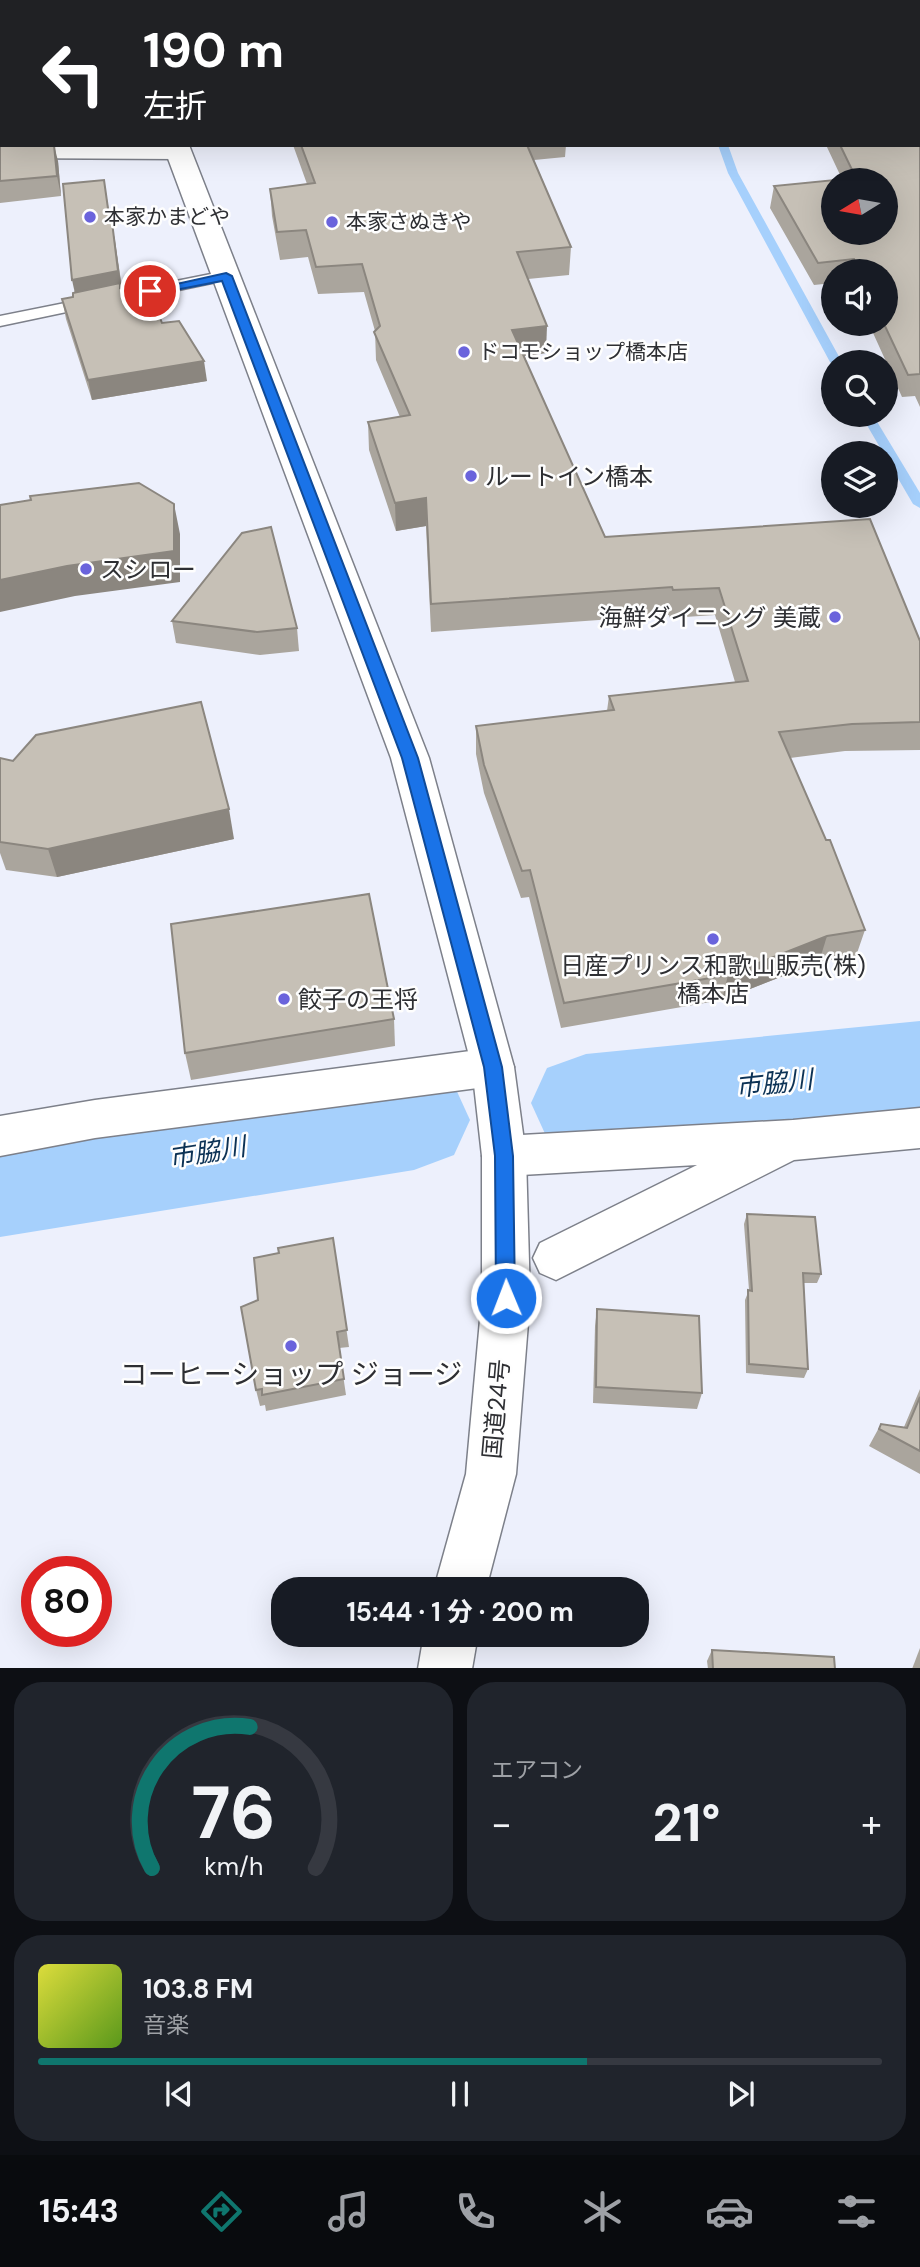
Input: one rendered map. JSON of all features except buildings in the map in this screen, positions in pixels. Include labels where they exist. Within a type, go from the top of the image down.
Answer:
[{"type":"main road","points":[[0,150],[176,148]]},
{"type":"main road","name":"国道24号","points":[[176,148],[410,758],[493,1067],[504,1156],[506,1298],[491,1474],[463,1577]]},
{"type":"main road","points":[[0,1136],[95,1119],[493,1067]]},
{"type":"main road","points":[[504,1156],[793,1140],[920,1128]]},
{"type":"main road","points":[[556,1258],[793,1140]]},
{"type":"main road","points":[[445,1668],[449,1647]]},
{"type":"lane","points":[[0,320],[226,276]]},
{"type":"waterway","points":[[724,147],[733,173],[829,350]]},
{"type":"waterway","points":[[874,427],[920,504]]},
{"type":"waterway","name":"市脇川","points":[[586,1103],[920,1068]]},
{"type":"waterway","name":"市脇川","points":[[0,1185],[414,1120]]},
{"type":"place","name":"本家かまどや","points":[[90,217]]},
{"type":"place","name":"本家さぬきや","points":[[332,222]]},
{"type":"place","name":"ドコモショップ橋本店","points":[[464,352]]},
{"type":"place","name":"ルートイン橋本","points":[[471,476]]},
{"type":"place","name":"スシロー","points":[[86,569]]},
{"type":"place","name":"海鮮ダイニング 美蔵","points":[[835,617]]},
{"type":"place","name":"日産プリンス和歌山販売(株) 橋本店","points":[[713,939]]},
{"type":"place","name":"餃子の王将","points":[[284,999]]},
{"type":"place","name":"コーヒーショップ ジョージ","points":[[291,1346]]},
{"type":"route","points":[[150,291],[226,276],[410,758],[493,1067],[504,1156],[506,1298]]}]
